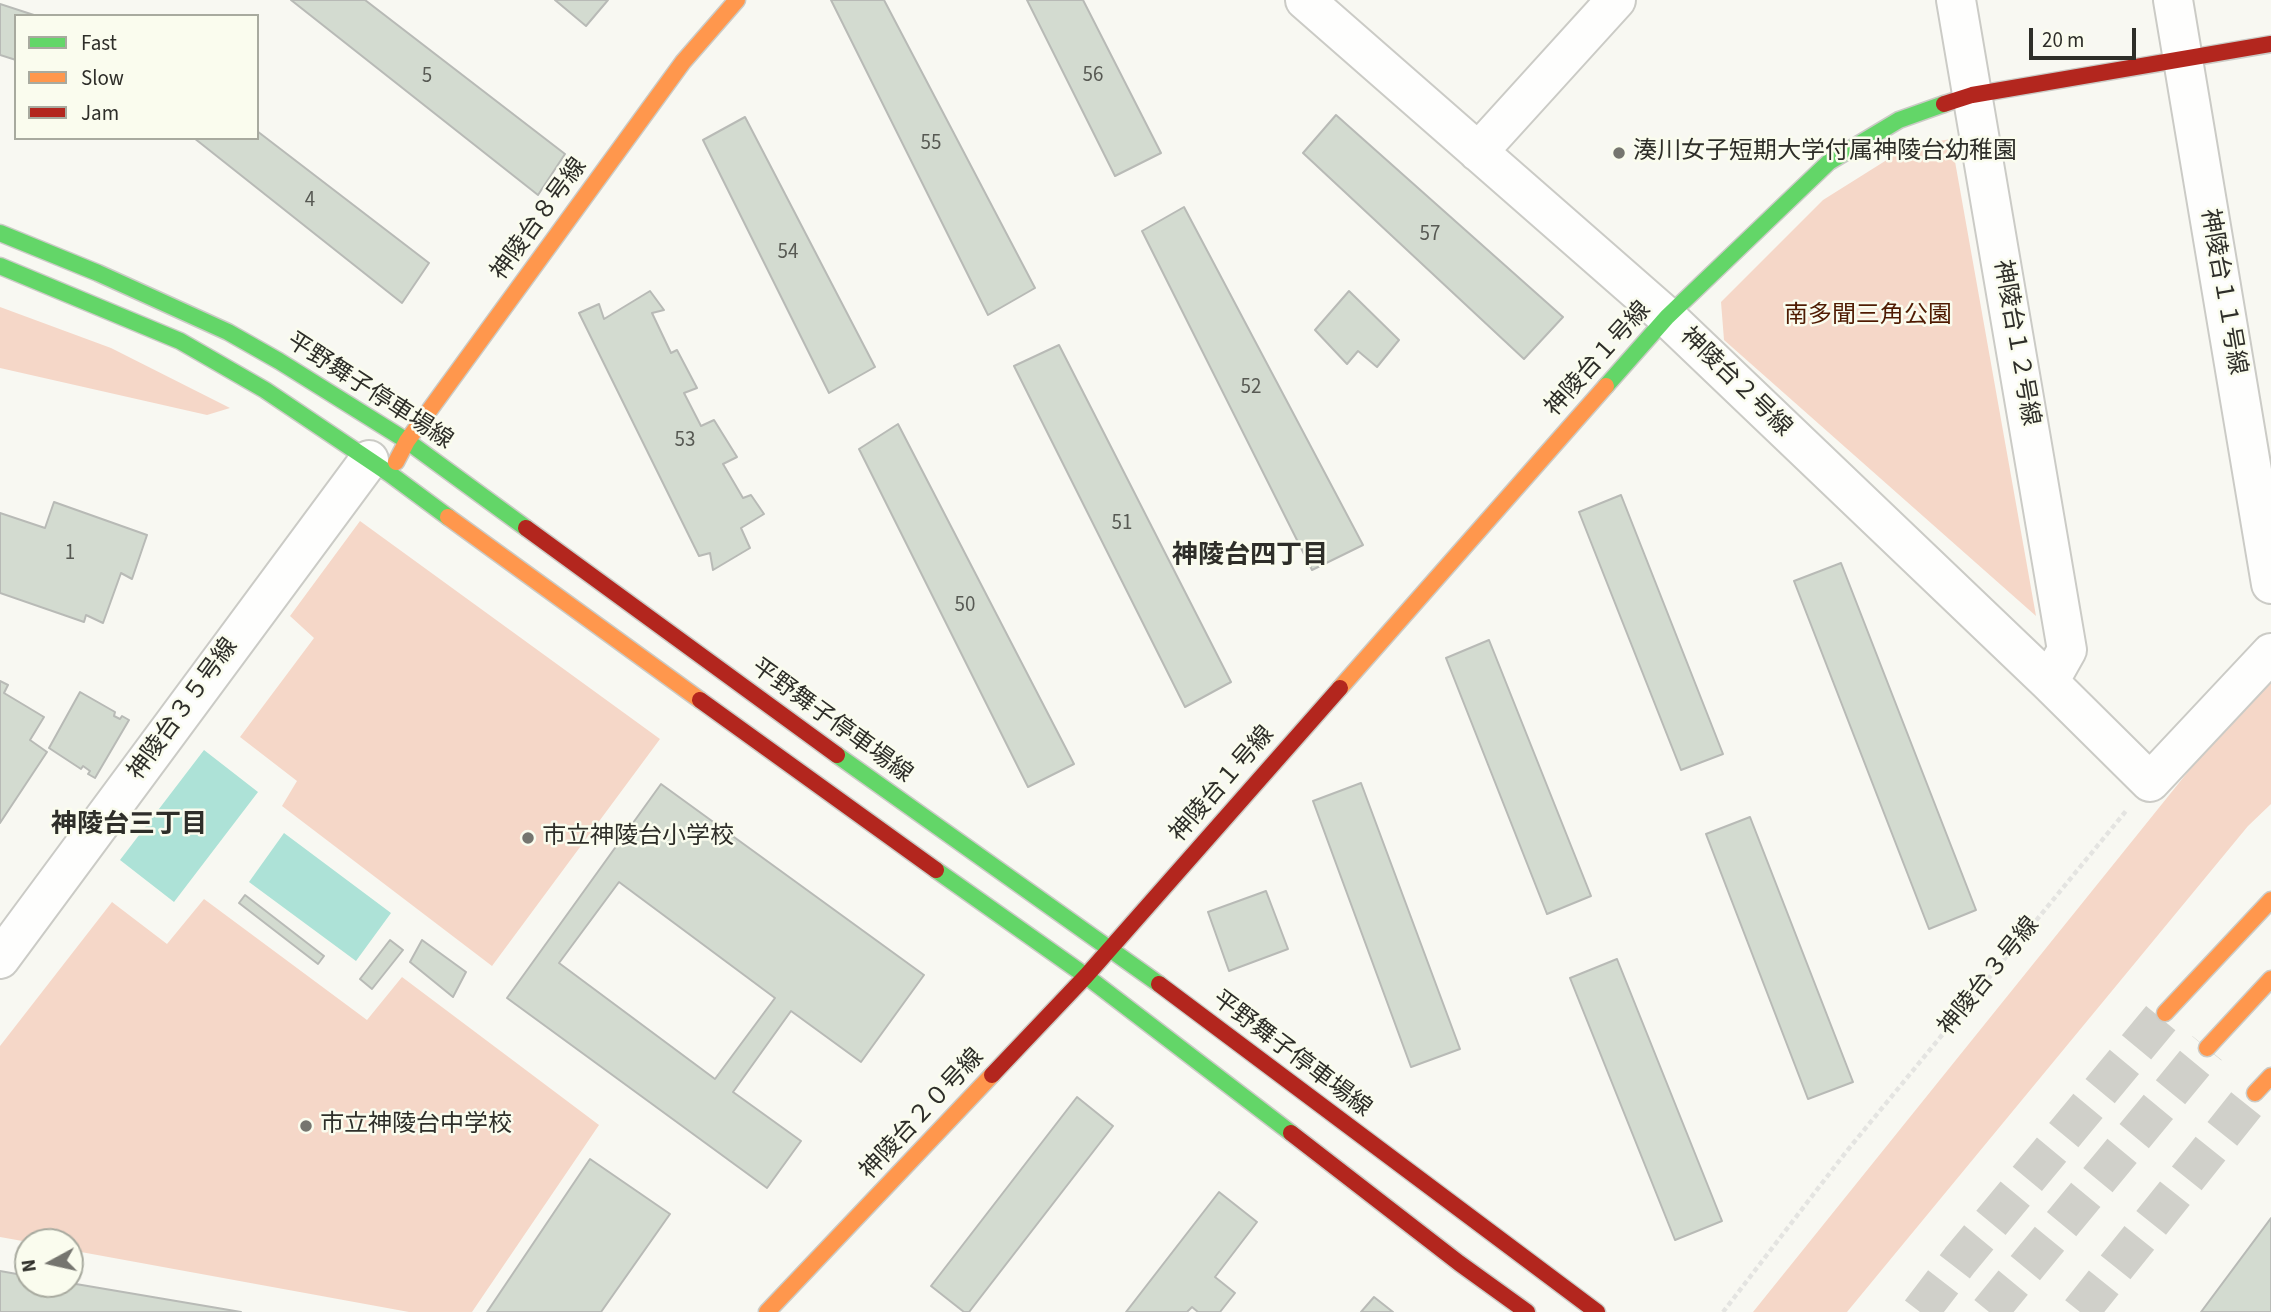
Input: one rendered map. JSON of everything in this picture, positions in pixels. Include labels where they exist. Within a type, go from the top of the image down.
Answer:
[{"type":"main road","name":"神陵台８号線","points":[[379,467],[407,441],[683,62],[737,0]]},
{"type":"main road","name":"神陵台１号線","points":[[1110,948],[1667,317],[1829,162],[1899,120],[1972,95],[2271,44]]},
{"type":"main road","name":"平野舞子停車場線","points":[[0,233],[98,273],[228,332],[407,441],[786,719],[1110,948],[1597,1312]]},
{"type":"main road","points":[[0,266],[180,341],[265,390],[379,467],[769,751],[1086,976],[1459,1263],[1527,1312]]},
{"type":"main road","points":[[2165,1013],[2271,900]]},
{"type":"main road","name":"神陵台２０号線","points":[[767,1312],[1110,948]]},
{"type":"main road","points":[[2207,1048],[2271,979]]},
{"type":"main road","points":[[2255,1093],[2271,1076]]},
{"type":"street","points":[[1478,152],[1616,0]]},
{"type":"street","name":"神陵台１２号線","points":[[1956,0],[2067,650],[2049,682]]},
{"type":"street","name":"神陵台１１号線","points":[[2173,0],[2271,584]]},
{"type":"street","name":"神陵台２号線","points":[[1316,3],[1478,152],[1667,317],[2150,782]]},
{"type":"street","name":"神陵台３５号線","points":[[0,959],[379,467]]},
{"type":"street","points":[[2150,782],[2271,653]]},
{"type":"path","name":"神陵台３号線","points":[[1723,1312],[1846,1152],[2150,782]]},
{"type":"green space","name":"南多聞三角公園","points":[[1951,139],[2036,616],[1724,340],[1721,302],[1823,200],[1909,146]]},
{"type":"green space","points":[[0,307],[111,348],[230,408],[207,415],[0,368]]},
{"type":"green space","points":[[360,521],[660,739],[492,966],[282,806],[297,781],[240,737],[314,638],[290,616]]},
{"type":"green space","points":[[2271,677],[2271,804],[2248,826],[1847,1312],[1753,1312],[2228,722]]},
{"type":"green space","name":"市立神陵台中学校","points":[[204,899],[367,1020],[402,977],[599,1125],[472,1312],[409,1312],[84,1253],[84,1228],[14,1228],[14,1240],[0,1237],[0,1046],[112,902],[167,944]]},
{"type":"water","points":[[204,750],[258,792],[174,902],[120,860]]},
{"type":"water","points":[[284,833],[391,913],[356,961],[249,882]]},
{"type":"building","points":[[291,0],[365,0],[565,154],[538,195]]},
{"type":"building","points":[[555,0],[608,0],[586,26]]},
{"type":"building","points":[[831,0],[884,0],[1035,288],[988,315]]},
{"type":"building","points":[[1027,0],[1083,0],[1161,153],[1115,176]]},
{"type":"building","points":[[0,4],[31,14],[14,14],[14,59],[0,55]]},
{"type":"building","points":[[1336,115],[1563,317],[1524,359],[1303,153]]},
{"type":"building","points":[[745,117],[875,367],[829,393],[703,140]]},
{"type":"building","points":[[259,133],[429,263],[402,303],[197,140],[259,140]]},
{"type":"building","points":[[1184,207],[1363,545],[1312,570],[1142,231]]},
{"type":"building","points":[[650,291],[664,310],[652,313],[671,353],[677,350],[697,388],[684,393],[701,426],[714,420],[737,457],[723,464],[743,498],[751,495],[764,514],[741,528],[750,548],[713,570],[710,553],[699,556],[579,313],[599,304],[604,319]]},
{"type":"building","points":[[1349,291],[1399,340],[1377,367],[1358,351],[1347,364],[1315,330]]},
{"type":"building","points":[[1059,345],[1231,682],[1185,707],[1014,366]]},
{"type":"building","points":[[898,424],[1074,764],[1028,787],[859,449]]},
{"type":"building","points":[[1621,495],[1723,754],[1681,770],[1579,512]]},
{"type":"building","points":[[54,502],[147,535],[132,579],[121,573],[103,623],[86,615],[84,622],[0,593],[0,513],[45,528]]},
{"type":"building","points":[[1841,563],[1976,910],[1929,929],[1794,581]]},
{"type":"building","points":[[1489,640],[1591,896],[1547,914],[1446,658]]},
{"type":"building","points":[[0,681],[8,685],[4,693],[44,717],[30,740],[47,752],[0,823]]},
{"type":"building","points":[[80,692],[115,712],[114,716],[129,720],[95,778],[88,774],[90,771],[83,766],[81,769],[49,748]]},
{"type":"building","points":[[1361,783],[1460,1049],[1411,1067],[1313,801]]},
{"type":"building","points":[[661,784],[924,975],[861,1062],[791,1011],[733,1092],[801,1141],[767,1188],[507,998]],"holes":[[[619,882],[775,998],[715,1079],[559,963]]]},
{"type":"building","points":[[1750,817],[1853,1082],[1808,1099],[1706,834]]},
{"type":"building","points":[[1266,891],[1288,949],[1229,971],[1208,912]]},
{"type":"building","points":[[245,895],[324,956],[318,964],[239,903]]},
{"type":"building","points":[[390,940],[403,950],[372,989],[360,979]]},
{"type":"building","points":[[422,940],[466,972],[453,997],[410,962]]},
{"type":"building","points":[[1617,959],[1722,1221],[1675,1240],[1570,978]]},
{"type":"building","points":[[1077,1097],[1113,1126],[969,1312],[964,1312],[931,1286]]},
{"type":"building","points":[[590,1159],[670,1214],[601,1312],[487,1312]]},
{"type":"building","points":[[1219,1192],[1257,1222],[1215,1277],[1235,1293],[1220,1312],[1198,1312],[1192,1307],[1187,1312],[1126,1312]]},
{"type":"building","points":[[2271,1218],[2271,1312],[2201,1312]]},
{"type":"building","points":[[0,1271],[14,1274],[14,1298],[84,1298],[84,1285],[241,1312],[0,1312]]},
{"type":"building","points":[[1374,1297],[1393,1312],[1361,1312]]},
{"type":"tunnel","points":[[1920,1312],[2165,1013]]},
{"type":"tunnel","points":[[1989,1312],[2207,1048]]},
{"type":"tunnel","points":[[2080,1312],[2255,1093]]},
{"type":"traffic: fast","points":[[1606,386],[1667,317],[1829,162],[1899,120],[1944,104]]},
{"type":"traffic: fast","points":[[0,233],[98,273],[228,332],[407,441],[526,528]]},
{"type":"traffic: fast","points":[[0,266],[180,341],[265,390],[390,474],[448,517]]},
{"type":"traffic: fast","points":[[837,755],[1159,984]]},
{"type":"traffic: fast","points":[[936,870],[1086,976],[1291,1133]]},
{"type":"traffic: slow","points":[[396,462],[407,441],[683,62],[737,0]]},
{"type":"traffic: slow","points":[[1340,688],[1606,386]]},
{"type":"traffic: slow","points":[[448,517],[700,700]]},
{"type":"traffic: slow","points":[[2165,1013],[2271,900]]},
{"type":"traffic: slow","points":[[2207,1048],[2271,979]]},
{"type":"traffic: slow","points":[[767,1312],[992,1075]]},
{"type":"traffic: slow","points":[[2255,1093],[2271,1076]]},
{"type":"traffic: jam","points":[[1944,104],[1972,95],[2271,44]]},
{"type":"traffic: jam","points":[[526,528],[837,755]]},
{"type":"traffic: jam","points":[[992,1075],[1086,976],[1340,688]]},
{"type":"traffic: jam","points":[[700,700],[936,870]]},
{"type":"traffic: jam","points":[[1159,984],[1597,1312]]},
{"type":"traffic: jam","points":[[1291,1133],[1527,1312]]},
{"type":"place","name":"湊川女子短期大学付属神陵台幼稚園","points":[[1619,153]]},
{"type":"place","name":"市立神陵台小学校","points":[[528,838]]},
{"type":"place","name":"市立神陵台中学校","points":[[306,1126]]},
{"type":"district","name":"神陵台四丁目","points":[[1250,557]]},
{"type":"district","name":"神陵台三丁目","points":[[129,826]]}]
